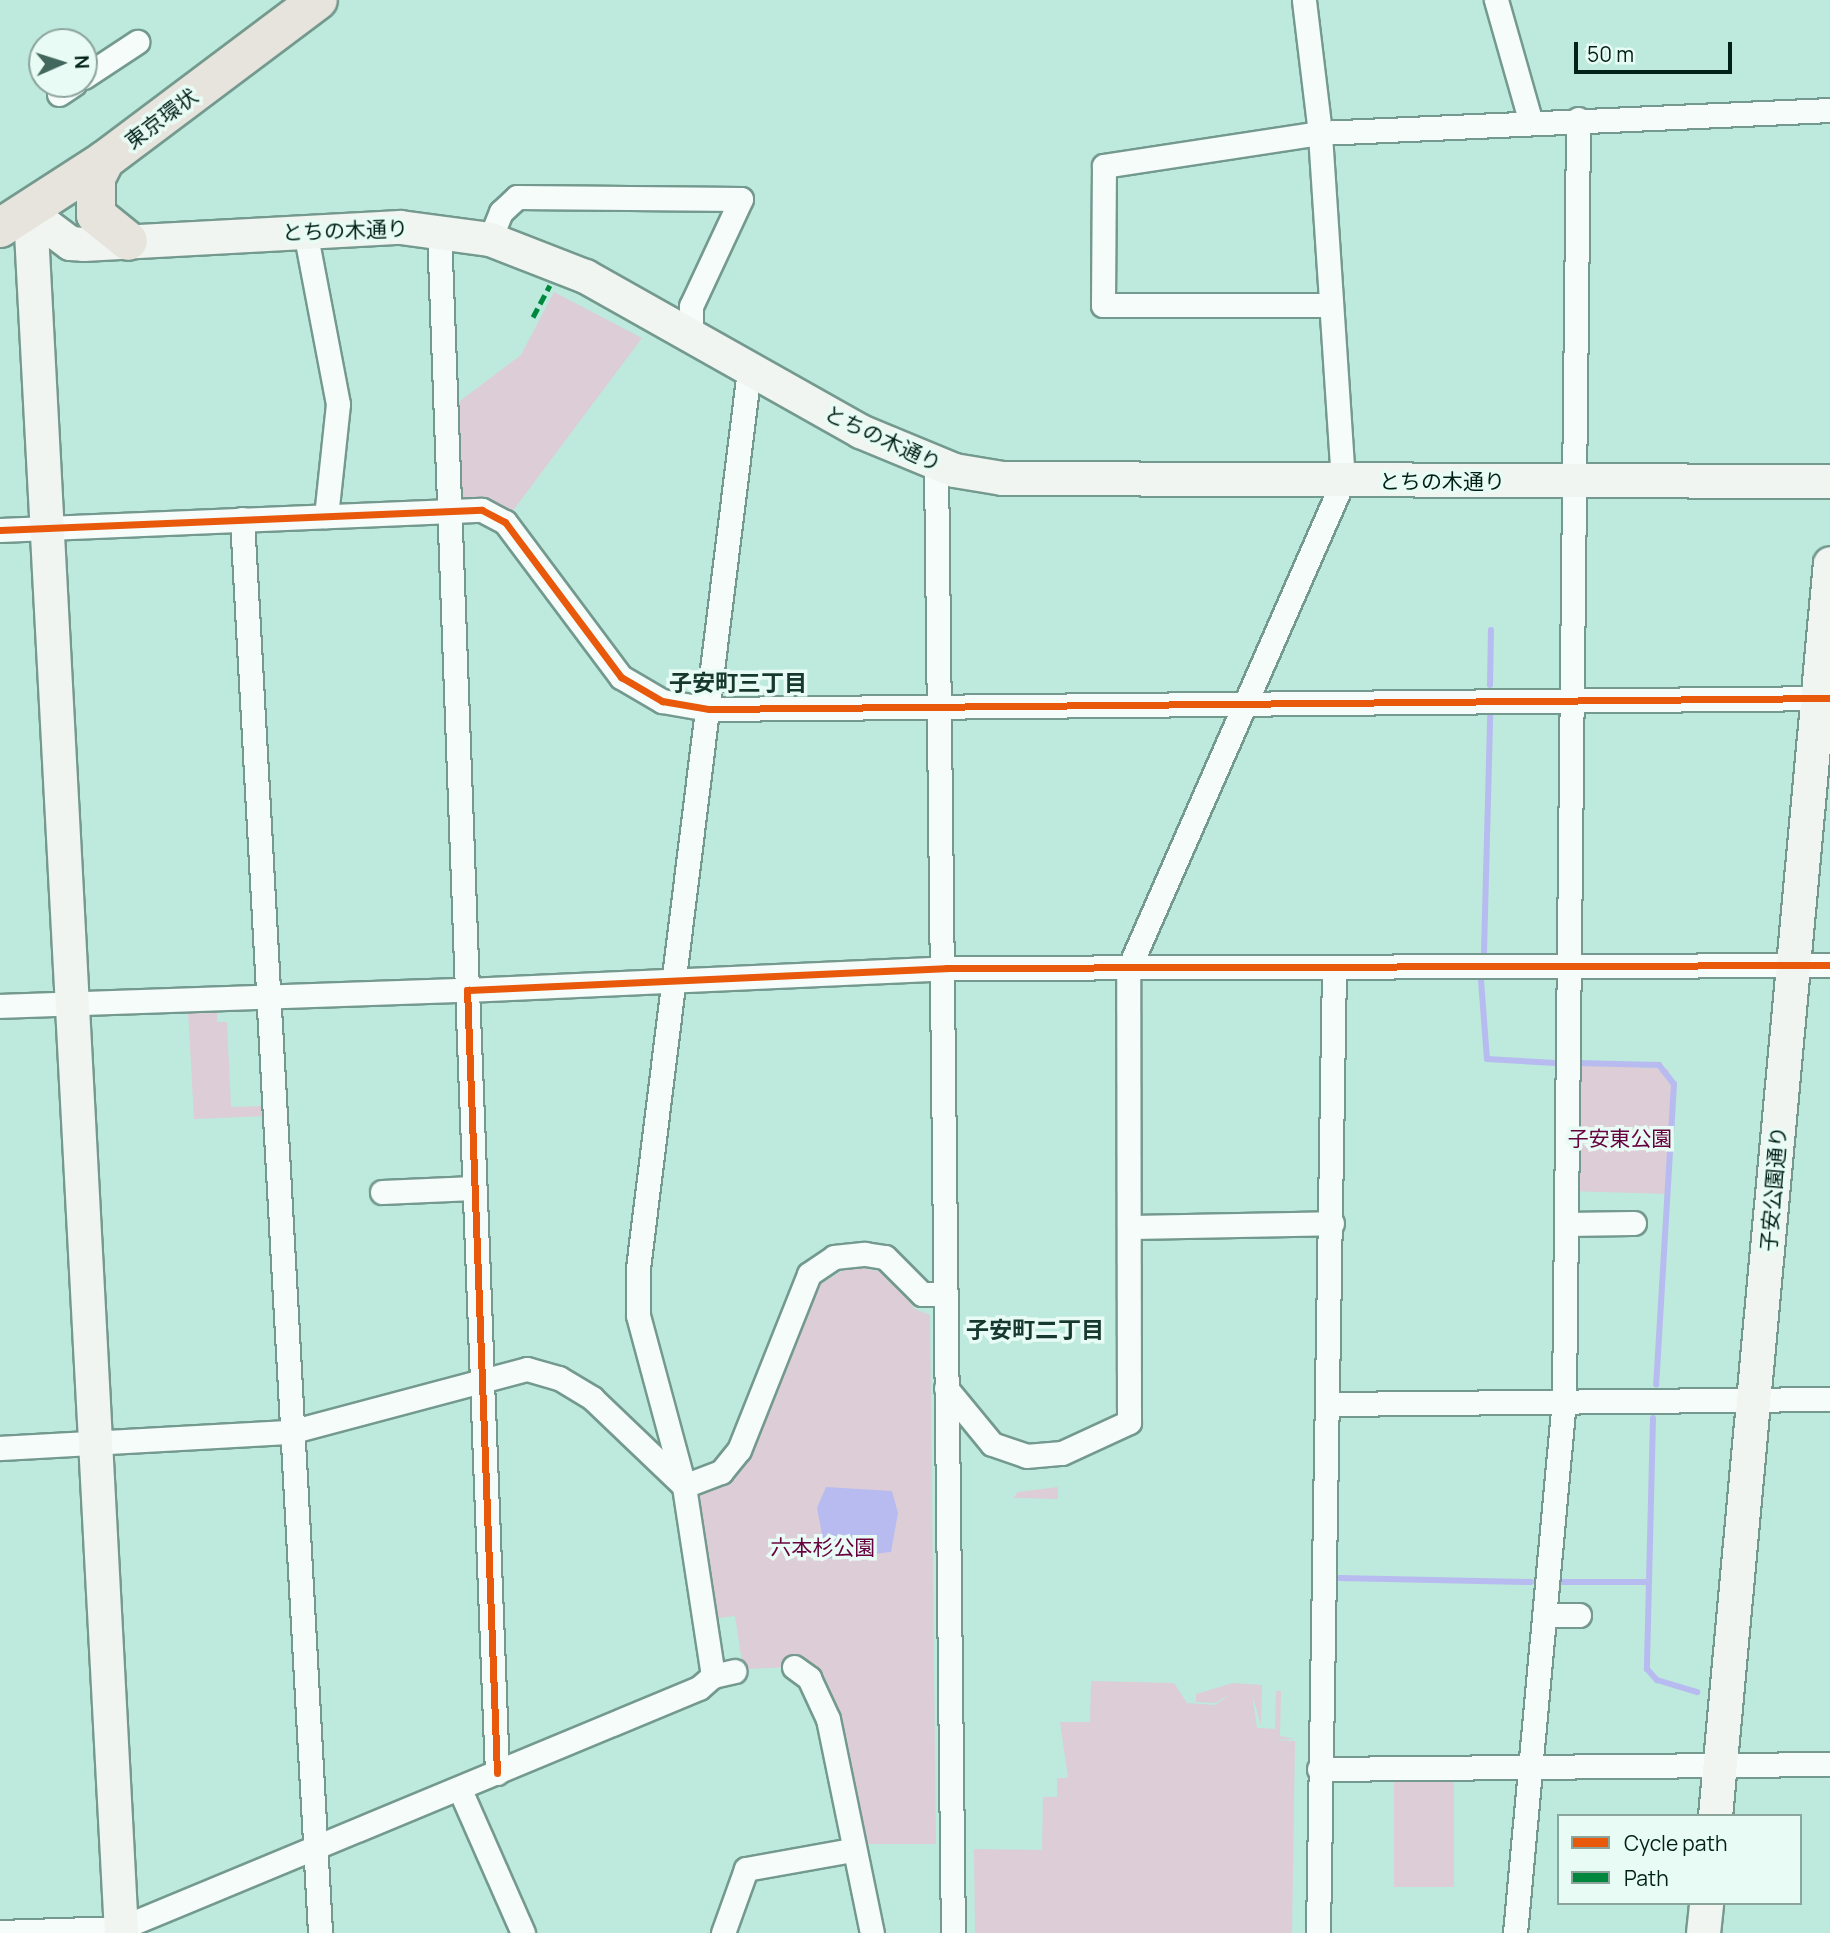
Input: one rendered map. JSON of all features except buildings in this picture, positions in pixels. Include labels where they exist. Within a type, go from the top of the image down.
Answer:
[{"type":"highway","name":"東京環状","points":[[15,221],[105,160],[318,0]]},
{"type":"highway","points":[[105,160],[96,178],[96,215],[128,241]]},
{"type":"street","points":[[946,1388],[992,1444],[1026,1456],[1062,1453],[1129,1422],[1132,1227],[1128,970],[1343,481],[1327,304],[1320,133],[1304,0]]},
{"type":"street","points":[[1496,0],[1530,119]]},
{"type":"street","points":[[98,68],[137,42]]},
{"type":"street","points":[[1327,304],[1102,305],[1104,166],[1320,133],[1530,119],[1830,110]]},
{"type":"street","points":[[1515,1933],[1528,1767],[1564,1400],[1572,963],[1578,119]]},
{"type":"street","points":[[490,239],[501,212],[517,197],[741,199],[691,306],[691,336]]},
{"type":"street","points":[[15,221],[47,527],[121,1931]]},
{"type":"street","name":"とちの木通り","points":[[15,221],[70,243],[305,231],[439,229],[490,239],[585,276],[749,370],[936,464],[1002,478],[1065,481],[1830,481]]},
{"type":"street","points":[[439,229],[444,511],[467,990],[478,1378],[497,1773]]},
{"type":"street","points":[[305,231],[337,393],[326,516]]},
{"type":"street","points":[[0,1932],[121,1931],[699,1688],[723,1674],[684,1486],[638,1315],[638,1268],[749,370]]},
{"type":"street","points":[[936,464],[944,709],[946,968],[943,1294],[953,1933]]},
{"type":"street","points":[[0,530],[482,510],[505,522],[621,677],[662,701],[709,709],[944,709],[1825,698]]},
{"type":"street","points":[[242,519],[270,996],[313,1850],[320,1933]]},
{"type":"street","name":"子安公園通り","points":[[1715,1814],[1795,965],[1825,698],[1830,563]]},
{"type":"street","points":[[0,1006],[467,990],[946,968],[1334,969],[1572,963],[1830,965]]},
{"type":"street","points":[[1318,1933],[1319,1769],[1332,1223],[1334,969]]},
{"type":"street","points":[[382,1192],[472,1188]]},
{"type":"street","points":[[1132,1227],[1332,1223]]},
{"type":"street","points":[[1567,1224],[1634,1223]]},
{"type":"street","points":[[684,1486],[721,1472],[739,1450],[809,1275],[834,1257],[865,1254],[885,1257],[922,1294],[943,1294]]},
{"type":"street","points":[[0,1448],[290,1432],[478,1378],[527,1369],[559,1378],[592,1398],[684,1486]]},
{"type":"street","points":[[1328,1404],[1830,1399]]},
{"type":"street","points":[[1544,1615],[1579,1615]]},
{"type":"street","points":[[794,1667],[815,1686],[828,1718],[852,1850],[873,1933]]},
{"type":"street","points":[[1319,1769],[1830,1764]]},
{"type":"street","points":[[460,1790],[523,1933]]},
{"type":"street","points":[[723,1933],[747,1869],[852,1850]]},
{"type":"street","points":[[1703,1933],[1706,1905]]},
{"type":"green space","points":[[554,292],[642,338],[506,520],[452,497],[452,407],[521,355]]},
{"type":"green space","points":[[217,1010],[217,1022],[227,1022],[231,1107],[267,1106],[268,1116],[194,1119],[188,1011]]},
{"type":"green space","name":"子安東公園","points":[[1570,1063],[1668,1069],[1674,1084],[1669,1194],[1568,1191]]},
{"type":"green space","name":"六本杉公園","points":[[851,1265],[886,1273],[915,1309],[930,1315],[936,1844],[850,1844],[828,1719],[794,1667],[743,1669],[735,1616],[704,1620],[695,1491],[726,1480],[753,1453],[818,1286]]},
{"type":"green space","points":[[1058,1487],[1058,1499],[1013,1498],[1018,1492]]},
{"type":"green space","points":[[1091,1681],[1174,1683],[1187,1703],[1215,1705],[1232,1693],[1215,1703],[1196,1702],[1196,1694],[1233,1683],[1262,1685],[1261,1725],[1252,1694],[1257,1728],[1275,1729],[1276,1691],[1281,1691],[1280,1736],[1295,1739],[1274,1740],[1295,1741],[1292,1933],[975,1933],[974,1849],[1042,1850],[1043,1797],[1057,1797],[1057,1778],[1068,1778],[1060,1722],[1090,1722]]},
{"type":"green space","points":[[1394,1768],[1454,1768],[1454,1887],[1394,1887]]},
{"type":"water","points":[[826,1487],[892,1491],[898,1513],[891,1552],[827,1559],[817,1508]]},
{"type":"waterway","points":[[1490,685],[1491,630]]},
{"type":"waterway","points":[[1484,952],[1490,716]]},
{"type":"waterway","points":[[1481,980],[1487,1059],[1555,1063]]},
{"type":"waterway","points":[[1577,1063],[1659,1065],[1674,1084],[1656,1384]]},
{"type":"waterway","points":[[1653,1418],[1647,1669],[1657,1680],[1697,1692]]},
{"type":"waterway","points":[[1339,1578],[1531,1582]]},
{"type":"waterway","points":[[1560,1582],[1647,1582]]},
{"type":"marked path","points":[[533,317],[550,285]]},
{"type":"cycle path","points":[[0,530],[482,510],[505,522],[621,677],[662,701],[709,709],[1830,698]]},
{"type":"cycle path","points":[[497,1773],[467,990],[946,968],[1830,965]]},
{"type":"district","name":"子安町三丁目","points":[[738,682]]},
{"type":"district","name":"子安町二丁目","points":[[1035,1329]]}]
